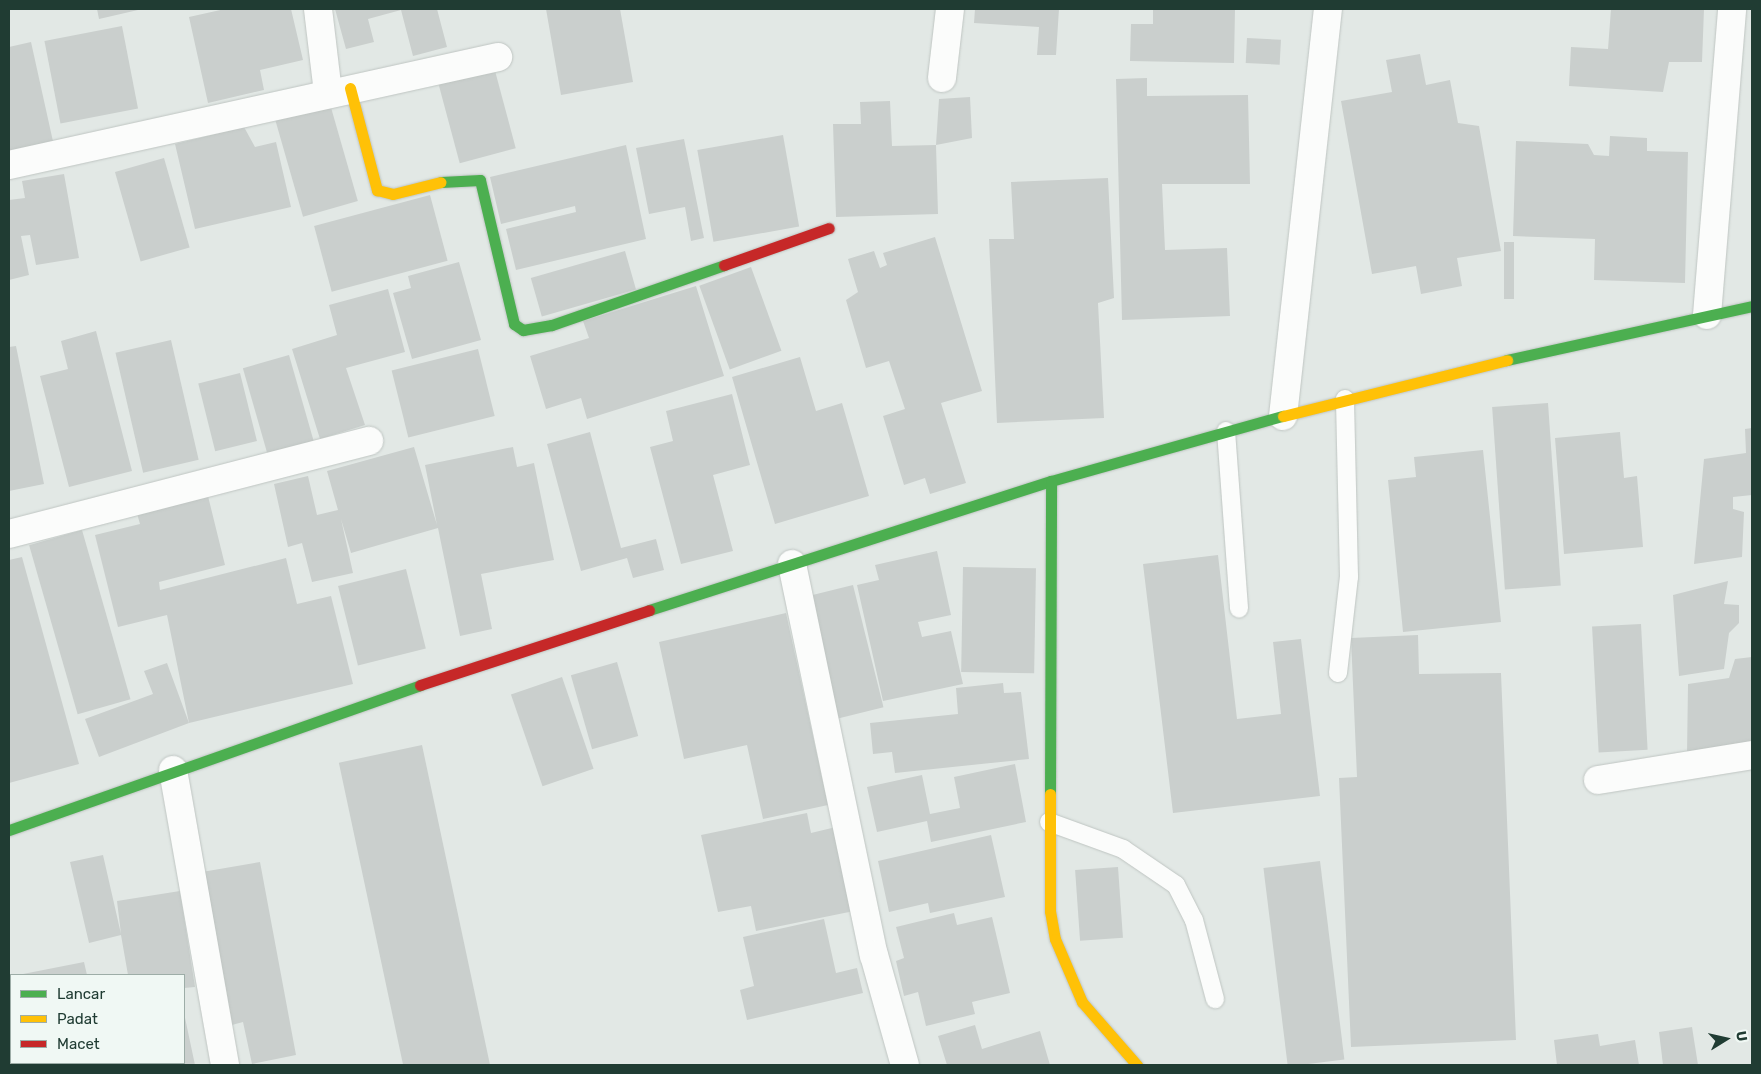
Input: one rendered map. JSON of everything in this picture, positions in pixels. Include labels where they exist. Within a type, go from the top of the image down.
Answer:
[{"type":"main road","points":[[339,90],[377,190],[393,194],[455,178],[480,180],[506,295],[514,324],[521,329],[552,325],[829,228]]},
{"type":"main road","points":[[9,830],[173,770],[502,657],[1051,481],[1226,431],[1345,400],[1752,306]]},
{"type":"main road","points":[[1051,481],[1050,911],[1064,962],[1082,1002],[1137,1065]]},
{"type":"street","points":[[318,9],[339,90]]},
{"type":"street","points":[[942,78],[950,9]]},
{"type":"street","points":[[1283,416],[1328,9]]},
{"type":"street","points":[[1707,316],[1732,9]]},
{"type":"street","points":[[9,165],[498,56]]},
{"type":"street","points":[[9,534],[369,440]]},
{"type":"street","points":[[792,564],[874,955],[905,1065]]},
{"type":"street","points":[[1598,780],[1752,755]]},
{"type":"street","points":[[173,770],[225,1065]]},
{"type":"lane","points":[[1338,673],[1349,577],[1345,400]]},
{"type":"lane","points":[[1226,431],[1239,609]]},
{"type":"lane","points":[[1049,822],[1123,849],[1176,885],[1194,920],[1215,999]]},
{"type":"building","points":[[97,9],[138,9],[138,10],[99,19]]},
{"type":"building","points":[[225,9],[291,9],[303,60],[260,70],[264,90],[208,103],[189,17]]},
{"type":"building","points":[[335,9],[437,9],[447,47],[413,56],[401,10],[368,19],[374,42],[346,49]]},
{"type":"building","points":[[546,9],[620,9],[633,82],[561,95]]},
{"type":"building","points":[[975,9],[1059,9],[1056,55],[1037,55],[1039,27],[974,23]]},
{"type":"building","points":[[1153,9],[1235,9],[1234,63],[1130,61],[1131,24],[1153,24]]},
{"type":"building","points":[[1611,9],[1704,9],[1702,62],[1669,62],[1663,92],[1569,86],[1571,47],[1608,49]]},
{"type":"building","points":[[122,26],[138,108],[60,124],[44,41]]},
{"type":"building","points":[[1247,38],[1281,40],[1280,65],[1246,63]]},
{"type":"building","points":[[31,42],[54,146],[9,156],[9,47]]},
{"type":"building","points":[[1420,54],[1426,85],[1450,80],[1458,123],[1479,126],[1501,251],[1457,258],[1462,286],[1421,294],[1416,266],[1372,274],[1341,101],[1392,92],[1386,60]]},
{"type":"building","points":[[494,67],[516,148],[460,163],[438,82]]},
{"type":"building","points":[[1147,78],[1147,96],[1248,95],[1250,184],[1162,184],[1165,250],[1227,248],[1230,316],[1122,320],[1116,79]]},
{"type":"building","points":[[970,97],[972,138],[936,145],[939,99]]},
{"type":"building","points":[[890,101],[892,146],[936,145],[938,214],[836,217],[833,124],[861,124],[860,102]]},
{"type":"building","points":[[330,104],[358,201],[303,217],[275,120]]},
{"type":"building","points":[[244,127],[255,147],[276,142],[291,207],[195,229],[175,144]]},
{"type":"building","points":[[783,135],[799,227],[713,242],[697,150]]},
{"type":"building","points":[[1610,136],[1647,138],[1647,151],[1688,152],[1685,283],[1594,280],[1595,239],[1513,236],[1516,141],[1588,144],[1594,155],[1609,156]]},
{"type":"building","points":[[684,139],[704,238],[691,241],[685,207],[649,214],[636,148]]},
{"type":"building","points":[[626,145],[646,239],[516,270],[506,229],[576,212],[575,206],[501,224],[490,177]]},
{"type":"building","points":[[164,158],[190,247],[141,261],[115,172]]},
{"type":"building","points":[[64,174],[79,258],[36,265],[30,235],[21,236],[29,275],[9,280],[9,200],[25,198],[22,181]]},
{"type":"building","points":[[1108,178],[1114,298],[1098,303],[1104,418],[997,423],[989,239],[1014,239],[1011,182]]},
{"type":"building","points":[[430,195],[448,261],[332,292],[314,226]]},
{"type":"building","points":[[935,237],[982,391],[941,403],[966,483],[930,494],[925,478],[904,485],[883,416],[905,409],[889,361],[866,368],[846,300],[858,292],[848,259],[874,251],[880,268],[887,265],[883,253]]},
{"type":"building","points":[[1504,242],[1514,242],[1514,299],[1504,299]]},
{"type":"building","points":[[625,251],[636,289],[542,316],[531,278]]},
{"type":"building","points":[[459,262],[481,340],[412,359],[393,293],[411,288],[408,276]]},
{"type":"building","points":[[751,267],[781,351],[730,369],[699,286]]},
{"type":"building","points":[[696,286],[724,376],[587,419],[581,398],[546,409],[530,356],[589,338],[583,321]]},
{"type":"building","points":[[388,289],[405,352],[346,368],[365,425],[320,439],[292,349],[337,335],[329,305]]},
{"type":"building","points":[[96,331],[132,471],[69,487],[40,376],[68,369],[61,341]]},
{"type":"building","points":[[171,340],[199,460],[143,473],[115,353]]},
{"type":"building","points":[[16,346],[44,484],[9,491],[9,347]]},
{"type":"building","points":[[478,349],[495,416],[408,437],[392,371]]},
{"type":"building","points":[[289,355],[315,447],[269,461],[243,368]]},
{"type":"building","points":[[800,357],[816,411],[842,403],[869,496],[775,524],[732,377]]},
{"type":"building","points":[[240,373],[257,441],[215,451],[198,383]]},
{"type":"building","points":[[732,394],[750,465],[713,475],[733,551],[681,564],[650,447],[673,441],[666,411]]},
{"type":"building","points":[[1548,403],[1561,586],[1505,589],[1492,407]]},
{"type":"building","points":[[1752,428],[1752,495],[1733,497],[1733,509],[1744,512],[1742,557],[1694,564],[1704,459],[1746,453],[1745,429]]},
{"type":"building","points":[[590,432],[621,548],[656,539],[664,570],[633,578],[627,558],[581,571],[547,444]]},
{"type":"building","points":[[1620,432],[1624,478],[1637,476],[1643,547],[1564,554],[1555,438]]},
{"type":"building","points":[[414,447],[437,525],[425,465],[513,447],[517,467],[534,463],[554,560],[481,574],[492,629],[460,636],[438,528],[351,553],[341,519],[353,573],[312,582],[302,543],[288,547],[274,484],[308,476],[317,515],[338,510],[327,471]]},
{"type":"building","points":[[1483,450],[1501,622],[1403,632],[1388,480],[1416,477],[1414,457]]},
{"type":"building","points":[[207,492],[225,565],[159,582],[160,590],[286,558],[297,604],[331,596],[353,684],[189,723],[167,615],[118,627],[95,535],[140,524],[136,510]]},
{"type":"building","points":[[82,530],[131,699],[78,714],[29,545]]},
{"type":"building","points":[[937,551],[951,615],[918,622],[922,637],[951,631],[963,684],[883,701],[857,585],[879,580],[875,565]]},
{"type":"building","points":[[1218,555],[1237,719],[1281,714],[1273,642],[1301,639],[1320,796],[1173,813],[1143,564]]},
{"type":"building","points":[[22,557],[79,764],[9,783],[9,560]]},
{"type":"building","points":[[963,567],[1036,568],[1034,673],[961,672]]},
{"type":"building","points":[[406,569],[426,649],[358,665],[338,586]]},
{"type":"building","points":[[1728,581],[1724,604],[1739,605],[1739,623],[1729,633],[1724,669],[1679,676],[1673,595]]},
{"type":"building","points":[[853,585],[883,707],[834,720],[804,597]]},
{"type":"building","points":[[786,613],[828,805],[763,819],[747,745],[684,759],[659,642]]},
{"type":"building","points":[[1641,624],[1648,750],[1599,752],[1592,627]]},
{"type":"building","points":[[1418,635],[1419,674],[1501,673],[1516,1040],[1351,1047],[1339,778],[1357,777],[1351,638]]},
{"type":"building","points":[[1752,657],[1752,744],[1687,754],[1688,684],[1729,678],[1735,659]]},
{"type":"building","points":[[617,662],[638,736],[592,749],[571,675]]},
{"type":"building","points":[[167,663],[189,723],[99,757],[85,719],[153,694],[144,671]]},
{"type":"building","points":[[562,677],[594,769],[543,786],[511,695]]},
{"type":"building","points":[[1003,683],[1004,693],[1021,692],[1029,759],[895,773],[892,752],[873,754],[870,723],[958,714],[956,688]]},
{"type":"building","points":[[422,745],[490,1065],[403,1065],[339,763]]},
{"type":"building","points":[[1015,764],[1026,822],[931,842],[927,821],[877,832],[867,787],[922,775],[930,814],[960,808],[954,777]]},
{"type":"building","points":[[807,813],[811,833],[836,827],[854,911],[756,931],[751,906],[718,912],[701,835]]},
{"type":"building","points":[[991,835],[1005,897],[930,913],[928,903],[889,912],[878,861]]},
{"type":"building","points":[[103,855],[121,934],[117,901],[180,891],[195,987],[185,988],[185,974],[128,974],[121,935],[89,943],[70,862]]},
{"type":"building","points":[[1320,861],[1344,1060],[1288,1065],[1263,868]]},
{"type":"building","points":[[260,862],[296,1055],[252,1064],[243,1022],[228,1026],[202,872]]},
{"type":"building","points":[[1118,867],[1123,938],[1080,941],[1075,870]]},
{"type":"building","points":[[954,913],[957,925],[992,917],[1010,993],[972,1002],[975,1014],[926,1026],[918,992],[904,996],[896,961],[904,958],[896,927]]},
{"type":"building","points":[[824,919],[836,973],[857,968],[863,993],[747,1020],[740,990],[754,986],[743,937]]},
{"type":"building","points":[[84,962],[87,974],[23,974]]},
{"type":"building","points":[[9,977],[10,1064],[82,1064],[9,1065]]},
{"type":"building","points":[[185,1018],[195,1065],[149,1065],[185,1064]]},
{"type":"building","points":[[975,1025],[982,1049],[1040,1031],[1050,1065],[947,1065],[938,1036]]},
{"type":"building","points":[[1692,1027],[1698,1065],[1663,1065],[1659,1032]]},
{"type":"building","points":[[1598,1034],[1600,1046],[1635,1040],[1639,1065],[1557,1065],[1554,1040]]},
{"type":"traffic: fast","points":[[441,182],[480,180],[514,324],[523,330],[552,325],[724,265]]},
{"type":"traffic: fast","points":[[1507,360],[1752,306]]},
{"type":"traffic: fast","points":[[649,610],[1051,481],[1283,416]]},
{"type":"traffic: fast","points":[[1050,794],[1051,481]]},
{"type":"traffic: fast","points":[[9,830],[420,685]]},
{"type":"traffic: slow","points":[[350,88],[377,190],[393,194],[441,182]]},
{"type":"traffic: slow","points":[[1283,416],[1507,360]]},
{"type":"traffic: slow","points":[[1050,794],[1050,911],[1055,939],[1082,1002],[1137,1065]]},
{"type":"traffic: jam","points":[[724,265],[829,228]]},
{"type":"traffic: jam","points":[[420,685],[649,610]]}]
